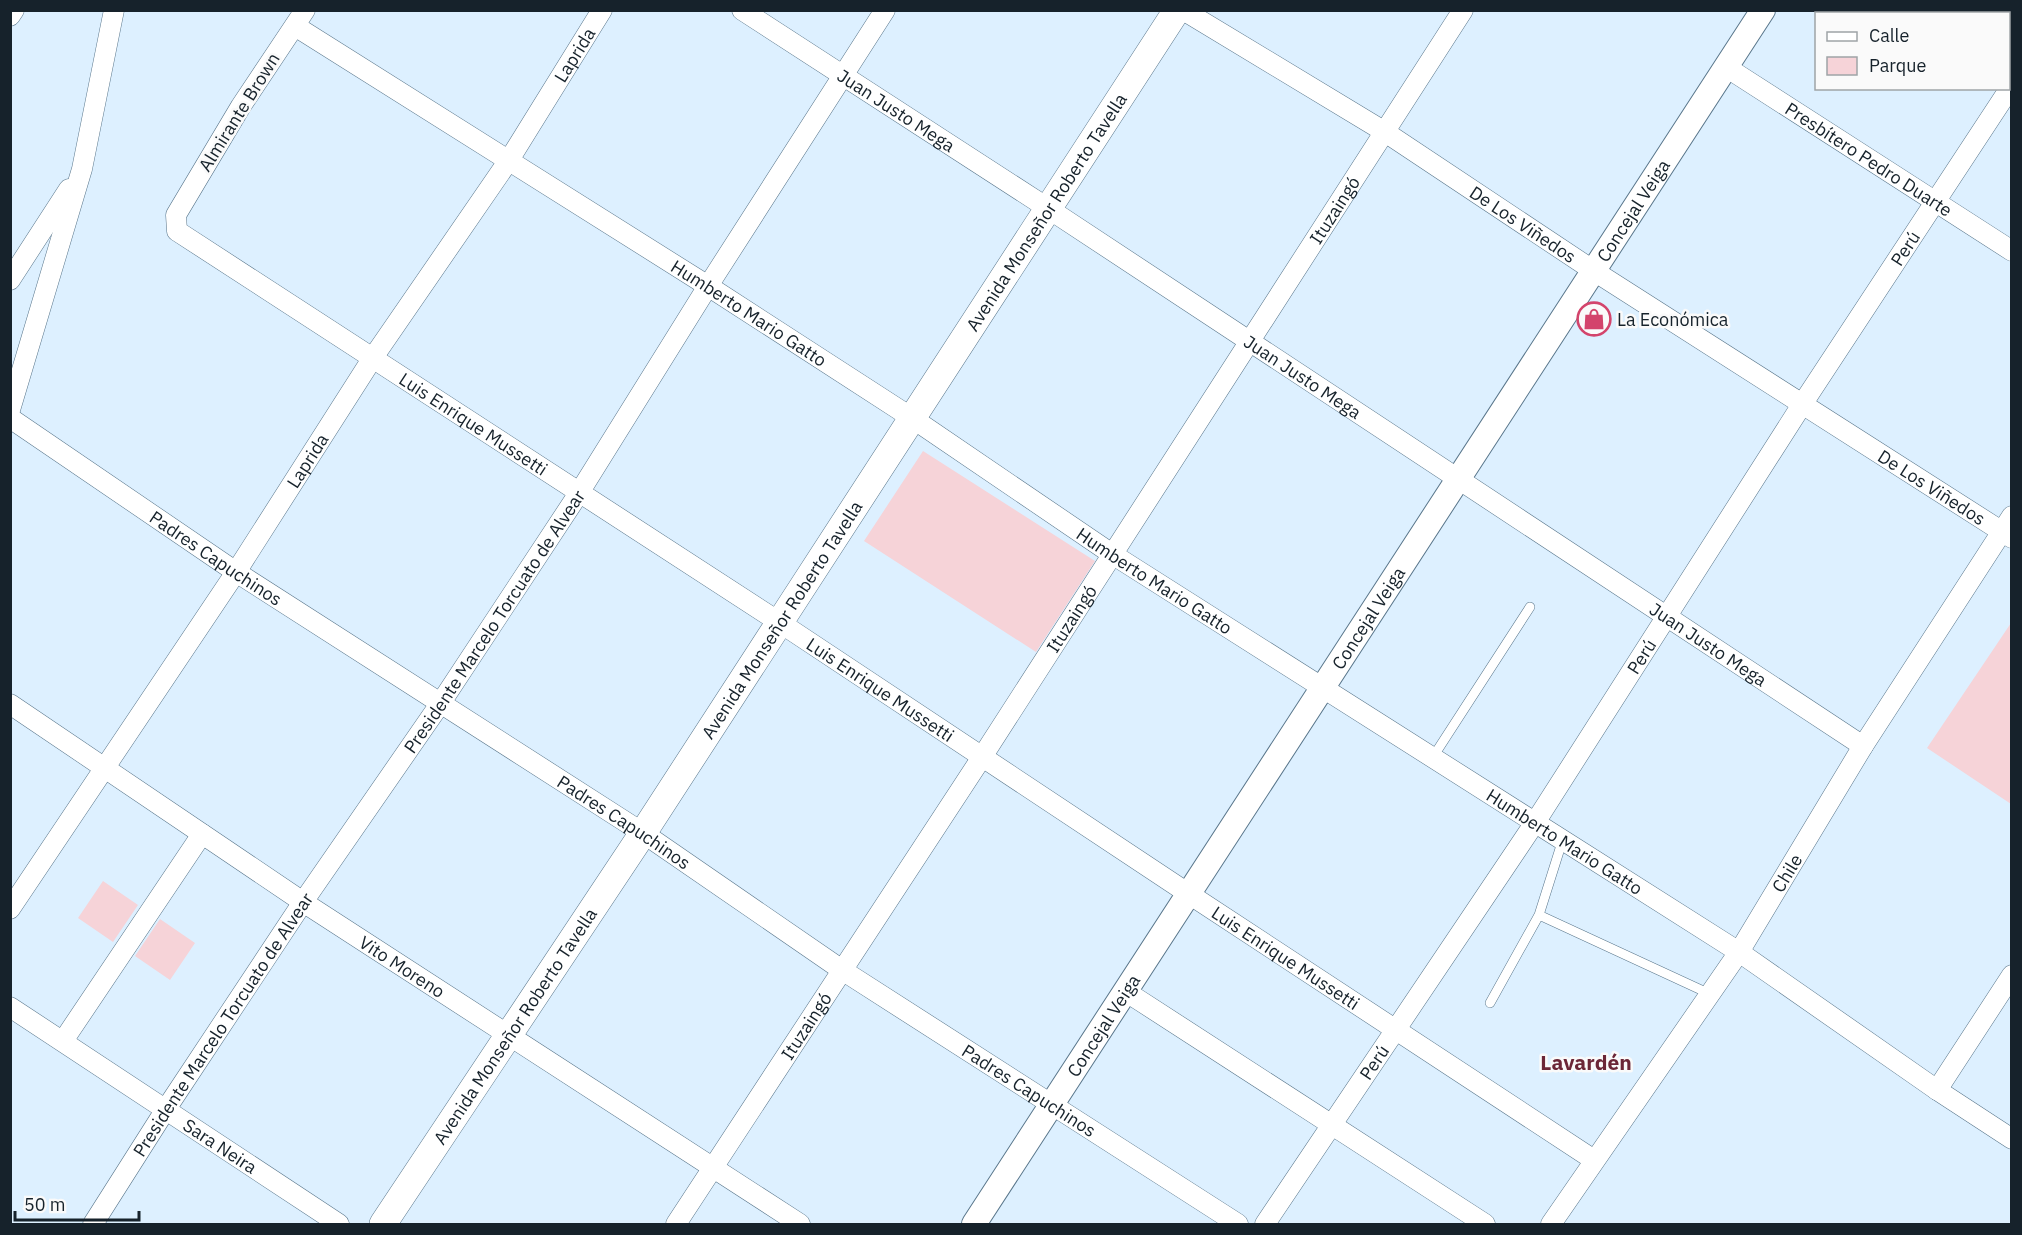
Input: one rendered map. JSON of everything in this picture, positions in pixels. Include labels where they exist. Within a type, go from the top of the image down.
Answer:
[{"type":"main road","name":"Avenida Monseñor Roberto Tavella","points":[[383,1224],[643,833],[1177,10]]},
{"type":"street","points":[[10,16],[14,10]]},
{"type":"street","points":[[10,410],[82,169],[114,10]]},
{"type":"street","name":"Laprida","points":[[10,909],[236,572],[372,359],[509,160],[602,10]]},
{"type":"street","name":"Juan Justo Mega","points":[[742,10],[1049,209],[1863,746]]},
{"type":"street","name":"Presidente Marcelo Torcuato de Alvear","points":[[93,1224],[303,902],[440,704],[579,493],[708,286],[885,10]]},
{"type":"street","name":"De Los Viñedos","points":[[1183,10],[1385,132],[1594,271],[1803,403],[2008,528]]},
{"type":"street","name":"Ituzaingó","points":[[676,1224],[981,757],[1463,10]]},
{"type":"street","name":"Concejal Veiga","points":[[974,1224],[1763,10]]},
{"type":"street","name":"Humberto Mario Gatto","points":[[300,18],[509,160],[912,418],[1112,554],[1536,821],[1739,952],[1937,1090],[2012,1139]]},
{"type":"street","name":"Almirante Brown","points":[[176,215],[241,106],[300,18]]},
{"type":"street","name":"Presbítero Pedro Duarte","points":[[1726,67],[2012,251]]},
{"type":"street","name":"Perú","points":[[1265,1224],[1536,821],[1803,403],[2009,90]]},
{"type":"street","points":[[10,280],[82,169]]},
{"type":"street","name":"Luis Enrique Mussetti","points":[[176,215],[177,231],[779,622],[1594,1160]]},
{"type":"street","name":"Padres Capuchinos","points":[[10,418],[236,572],[643,833],[842,970],[1238,1224]]},
{"type":"street","name":"Chile","points":[[1551,1224],[1739,952],[1863,746],[2008,528]]},
{"type":"street","name":"Vito Moreno","points":[[10,704],[303,902],[800,1224]]},
{"type":"street","points":[[63,1041],[202,834]]},
{"type":"street","points":[[1937,1090],[2012,975]]},
{"type":"street","points":[[1125,991],[1485,1224]]},
{"type":"street","name":"Sara Neira","points":[[10,1007],[339,1224]]},
{"type":"lane","points":[[1433,757],[1530,607]]},
{"type":"lane","points":[[1490,1003],[1539,915],[1563,839]]},
{"type":"lane","points":[[1539,915],[1710,994]]},
{"type":"green space","points":[[923,451],[1095,561],[1036,652],[864,541]]},
{"type":"green space","points":[[2011,623],[2011,804],[1927,748]]},
{"type":"green space","points":[[103,881],[138,905],[113,942],[78,918]]},
{"type":"green space","points":[[160,919],[195,943],[170,980],[135,956]]},
{"type":"place","name":"La Económica","points":[[1594,319]]},
{"type":"district","name":"Lavardén","points":[[1586,1062]]}]
